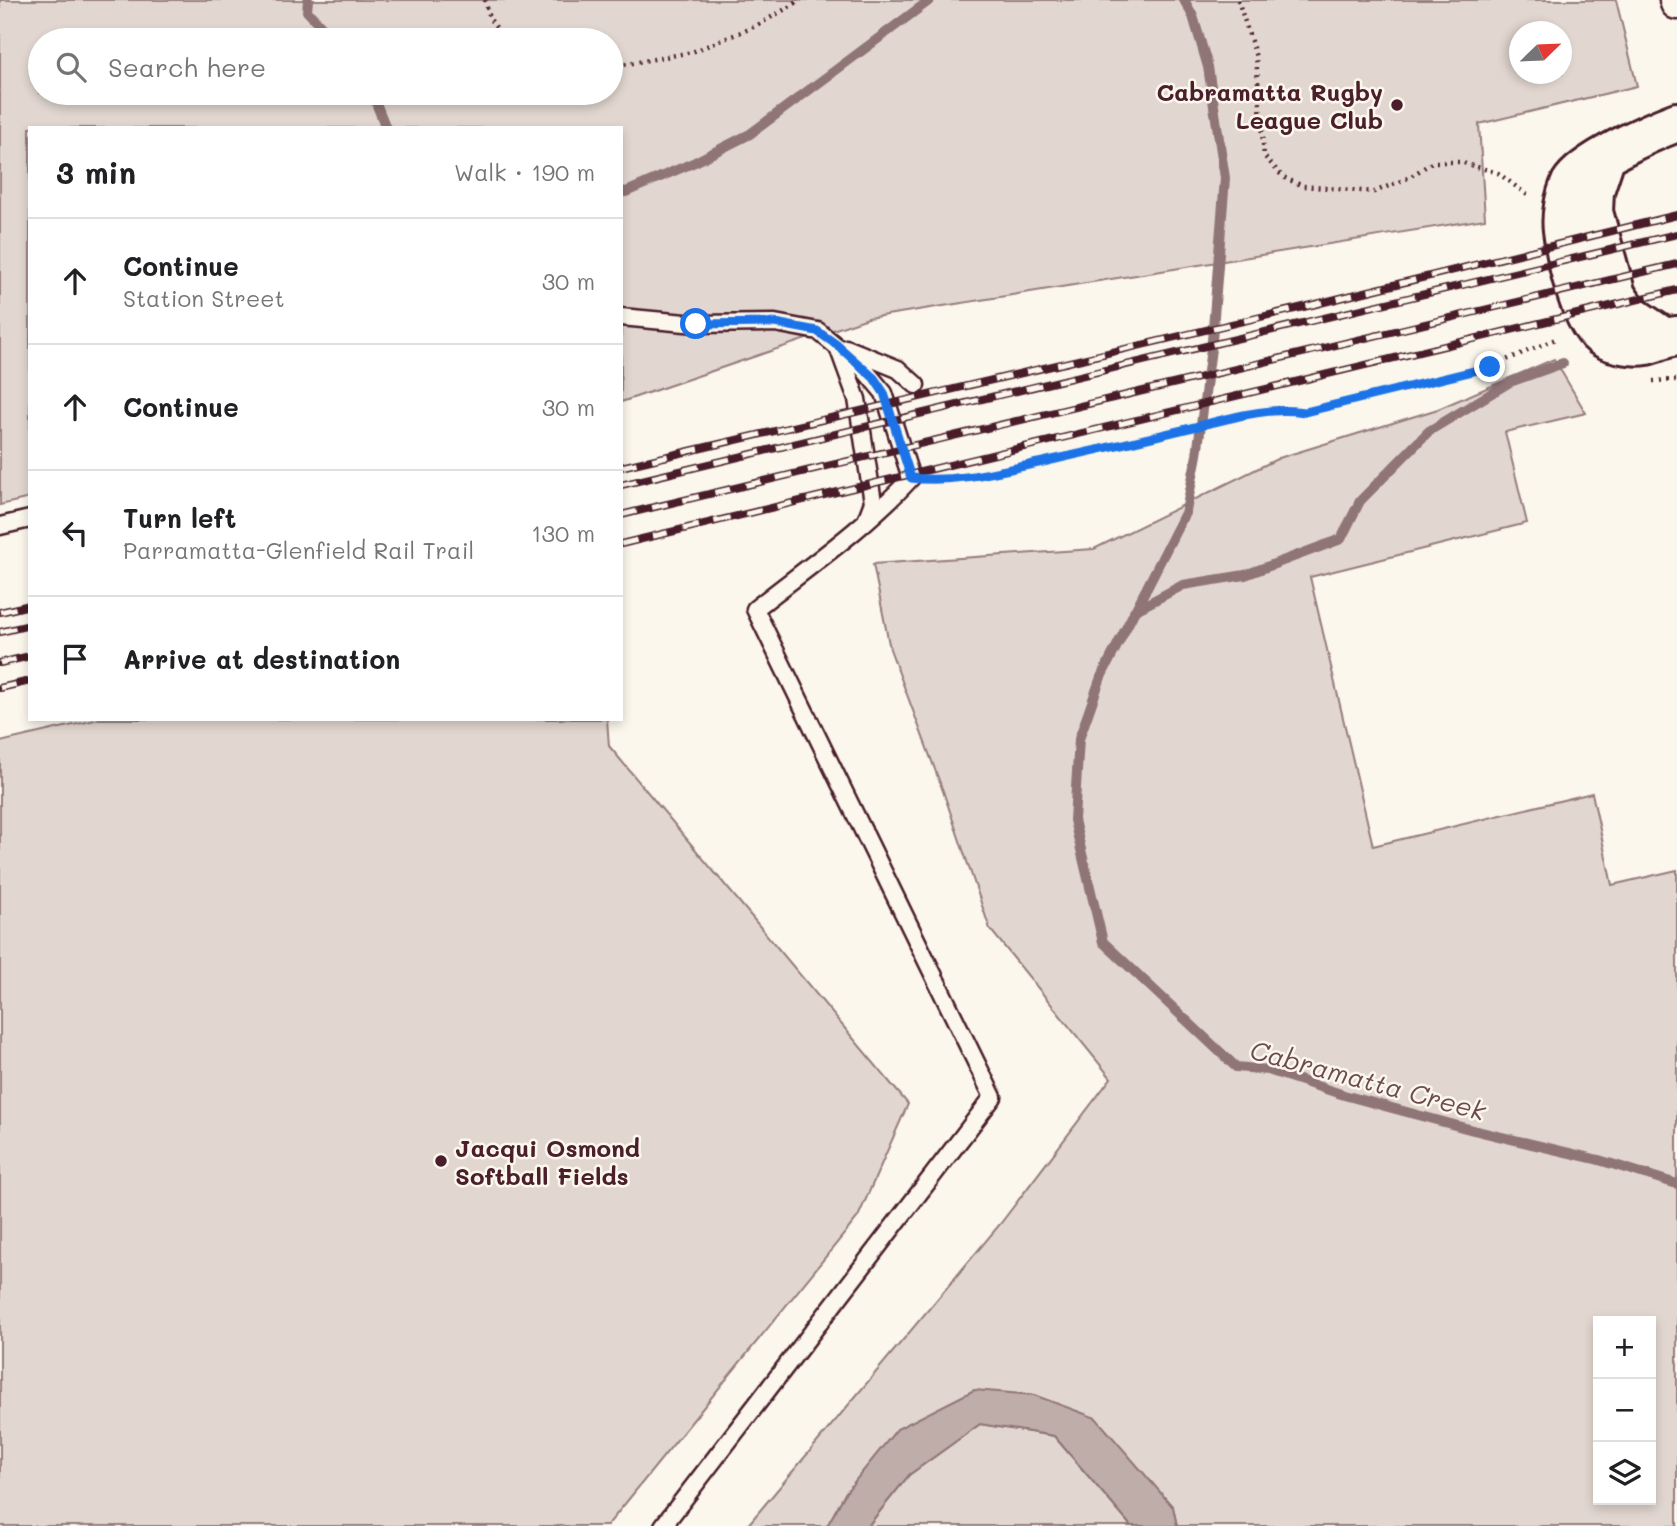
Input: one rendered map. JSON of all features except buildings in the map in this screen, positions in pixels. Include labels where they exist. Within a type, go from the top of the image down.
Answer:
[{"type":"street","points":[[1670,336],[1645,345],[1626,344],[1604,338],[1590,325],[1571,274],[1563,228],[1566,200],[1572,182],[1583,170],[1653,131],[1677,122]]},
{"type":"lane","points":[[623,317],[696,324],[775,323],[817,331],[874,378],[884,393],[911,478],[866,521],[755,609],[993,1097],[663,1526]]},
{"type":"lane","points":[[837,345],[898,369],[916,386]]},
{"type":"lane","points":[[837,345],[857,399],[873,502],[866,521]]},
{"type":"lane","points":[[0,526],[28,519]]},
{"type":"path","points":[[485,0],[490,19],[496,28]]},
{"type":"path","points":[[623,65],[692,52],[756,26],[801,0]]},
{"type":"path","points":[[1238,0],[1256,57],[1264,156],[1283,177],[1303,186],[1374,192],[1408,178],[1433,162],[1460,162],[1498,173]]},
{"type":"path","points":[[911,478],[937,481],[990,473],[1240,416],[1282,408],[1305,412],[1490,367],[1558,338]]},
{"type":"shaded area","points":[[0,0],[1616,0],[1637,86],[1479,124],[1485,219],[868,318],[623,401],[623,126],[28,126],[28,498],[0,505]]},
{"type":"shaded area","points":[[1554,359],[1586,413],[1505,432],[1527,523],[1310,577],[1373,846],[1592,793],[1612,885],[1677,870],[1677,1526],[1177,1526],[1173,1507],[1034,1395],[846,1492],[827,1526],[747,1526],[1001,1223],[1111,1078],[990,929],[943,791],[890,649],[873,564],[1094,549],[1279,458],[1438,409]]},
{"type":"shaded area","name":"Jacqui Osmond Softball Fields","points":[[90,721],[607,721],[609,746],[908,1104],[858,1217],[607,1526],[0,1526],[0,742]]},
{"type":"shaded area","points":[[974,1390],[1034,1395],[1096,1418],[1173,1507],[1177,1526],[1131,1526],[1054,1436],[980,1424],[909,1475],[868,1526],[827,1526],[846,1492],[897,1429]]},
{"type":"shaded area","points":[[980,1424],[1054,1436],[1131,1526],[868,1526],[909,1475]]},
{"type":"waterway","name":"Cabramatta Creek","points":[[308,0],[307,11],[323,28]]},
{"type":"waterway","name":"Cabramatta Creek","points":[[623,191],[695,162],[750,134],[930,0]]},
{"type":"waterway","name":"Cabramatta Creek","points":[[1184,0],[1193,16],[1208,67],[1225,178],[1212,341],[1197,455],[1186,511],[1101,677],[1079,739],[1074,820],[1103,942],[1236,1067],[1268,1070],[1344,1095],[1599,1160],[1677,1184]]},
{"type":"waterway","name":"Cabramatta Creek","points":[[377,105],[385,126]]},
{"type":"waterway","points":[[1134,611],[1183,585],[1245,575],[1341,539],[1360,501],[1429,431],[1510,382],[1563,363]]},
{"type":"railway","points":[[623,467],[1312,305],[1677,215]]},
{"type":"railway","points":[[623,485],[1677,234]]},
{"type":"railway","points":[[623,515],[1677,264]]},
{"type":"railway","points":[[623,544],[1677,290]]},
{"type":"railway","points":[[0,612],[28,605]]},
{"type":"railway","points":[[0,632],[28,625]]},
{"type":"railway","points":[[0,663],[28,656]]},
{"type":"railway","points":[[0,688],[28,681]]},
{"type":"place","name":"Cabramatta Rugby League Club","points":[[1397,105]]},
{"type":"place","name":"Jacqui Osmond Softball Fields","points":[[441,1161]]},
{"type":"route","points":[[696,324],[775,323],[817,331],[874,378],[884,393],[911,478],[937,481],[990,473],[1282,408],[1305,412],[1490,367]]}]
